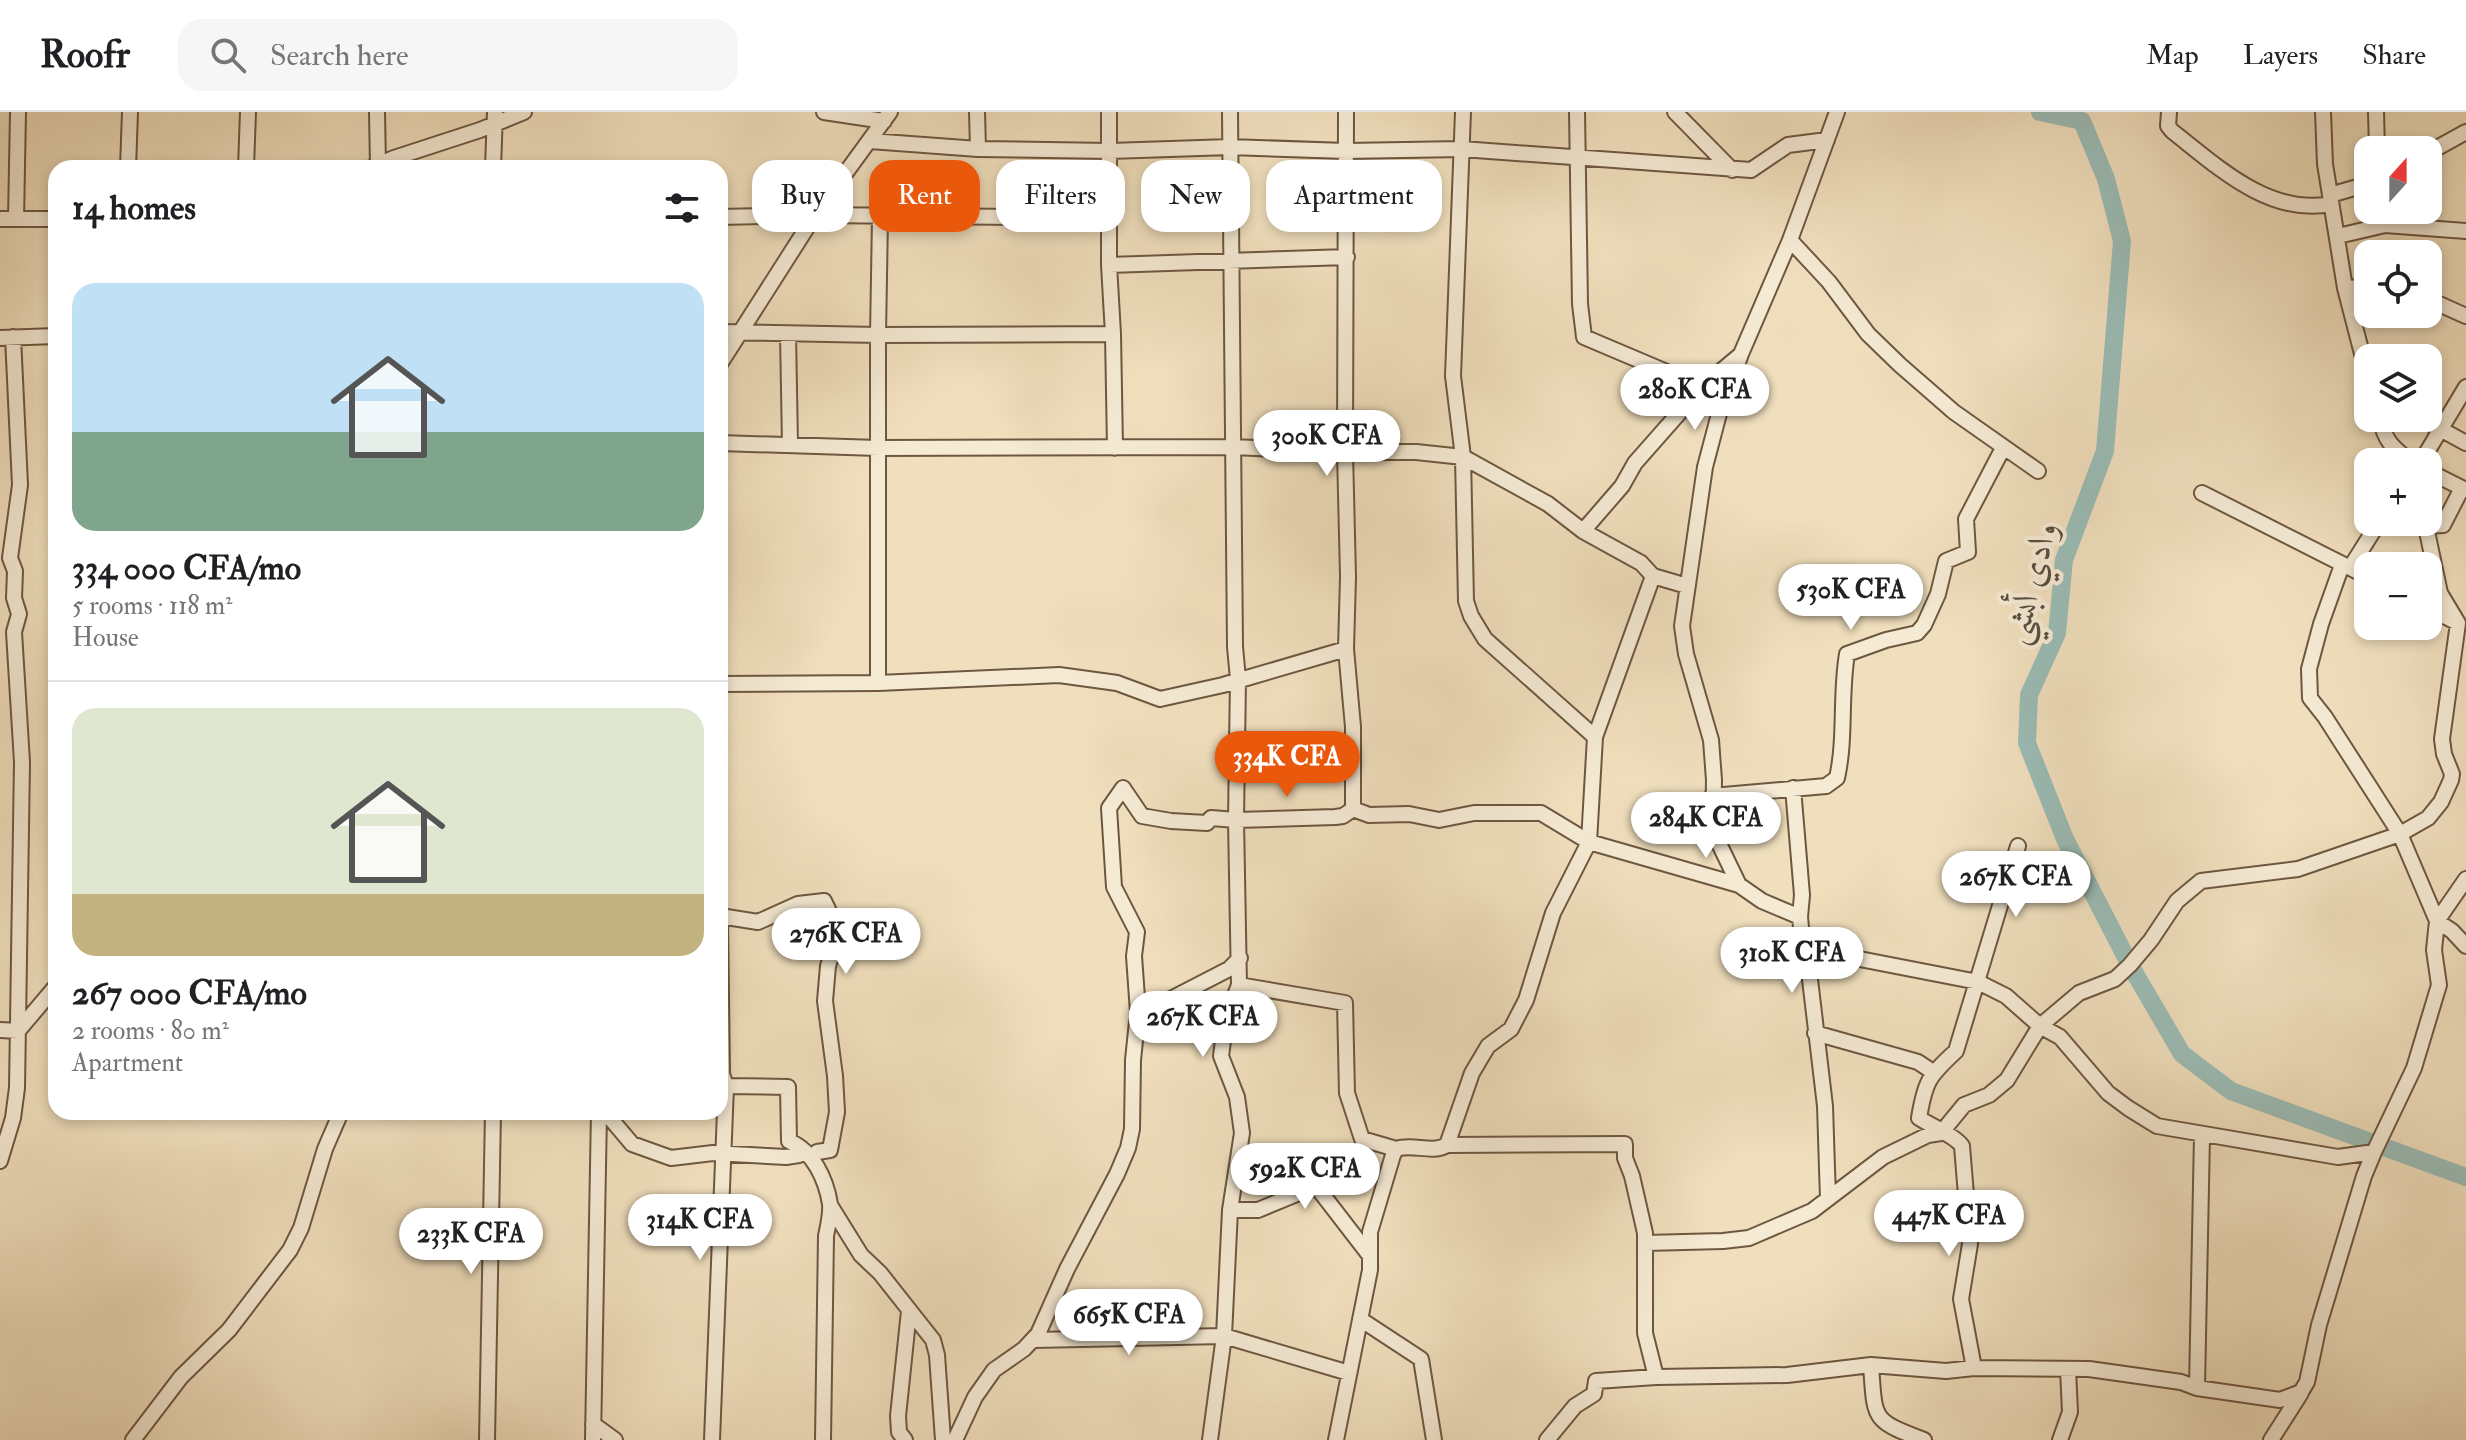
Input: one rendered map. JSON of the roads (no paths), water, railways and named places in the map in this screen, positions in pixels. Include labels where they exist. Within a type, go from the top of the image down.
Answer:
[{"type":"street","points":[[16,219],[18,112]]},
{"type":"street","points":[[128,160],[130,112]]},
{"type":"street","points":[[246,160],[248,112]]},
{"type":"street","points":[[374,160],[377,112]]},
{"type":"street","points":[[390,160],[495,117],[524,112]]},
{"type":"street","points":[[824,112],[887,116]]},
{"type":"street","points":[[977,112],[978,149]]},
{"type":"street","points":[[1109,112],[1110,160]]},
{"type":"street","points":[[1210,1440],[1224,1336],[1230,1210],[1242,1133],[1237,1097],[1221,1056],[1226,1018],[1239,985],[1240,958],[1230,112]]},
{"type":"street","points":[[955,1440],[975,1397],[994,1370],[1034,1340],[1128,1148],[1132,1129],[1133,1060],[1138,1016],[1134,956],[1137,932],[1114,887],[1109,808],[1123,788],[1142,816],[1183,822],[1207,823],[1211,818],[1335,817],[1353,809],[1353,727],[1346,649],[1346,112]]},
{"type":"street","points":[[1463,112],[1453,376],[1463,457],[1466,601],[1485,639],[1595,737]]},
{"type":"street","points":[[1577,112],[1580,304],[1584,337],[1702,387]]},
{"type":"street","points":[[1675,112],[1732,170]]},
{"type":"street","points":[[1739,885],[1713,831],[1711,740],[1686,654],[1682,626],[1687,586],[1705,467],[1720,410],[1790,240],[1837,112]]},
{"type":"street","points":[[2169,112],[2168,126],[2172,131],[2251,190],[2308,207],[2354,190]]},
{"type":"street","points":[[2323,112],[2325,164],[2345,288],[2359,344]]},
{"type":"street","points":[[2376,112],[2377,136]]},
{"type":"street","points":[[853,164],[887,116]]},
{"type":"street","points":[[493,160],[495,117]]},
{"type":"street","points":[[2442,145],[2466,132]]},
{"type":"street","points":[[870,141],[978,149],[1110,151],[1230,147],[1346,151],[1462,149],[1751,170],[1788,145],[1827,140]]},
{"type":"street","points":[[728,217],[752,216]]},
{"type":"street","points":[[0,219],[48,219]]},
{"type":"street","points":[[2338,236],[2385,225],[2466,231]]},
{"type":"street","points":[[728,352],[804,232]]},
{"type":"street","points":[[878,683],[880,232]]},
{"type":"street","points":[[1110,232],[1115,448]]},
{"type":"street","points":[[1790,240],[1829,282],[1878,344],[1954,412],[2038,471]]},
{"type":"street","points":[[1109,265],[1347,257]]},
{"type":"street","points":[[2345,288],[2354,288]]},
{"type":"street","points":[[2442,305],[2466,316]]},
{"type":"street","points":[[728,332],[1113,334]]},
{"type":"street","points":[[788,334],[790,445]]},
{"type":"street","points":[[0,1161],[13,1118],[17,1088],[22,762],[14,632],[19,614],[14,598],[15,571],[10,558],[20,485],[6,338],[48,336]]},
{"type":"street","points":[[1583,531],[1622,486],[1635,463],[1702,387],[1741,354]]},
{"type":"street","points":[[2442,428],[2466,387]]},
{"type":"street","points":[[2442,431],[2466,443]]},
{"type":"street","points":[[2382,432],[2395,448]]},
{"type":"street","points":[[728,443],[878,448],[1233,447],[1416,452],[1463,457],[1548,504],[1583,531],[1641,563],[1653,576],[1687,586]]},
{"type":"street","points":[[1712,796],[1826,786],[1837,778],[1841,761],[1847,654],[1917,633],[1924,625],[1938,594],[1946,561],[1968,552],[1966,519],[2003,448]]},
{"type":"street","points":[[2442,478],[2464,489],[2442,525]]},
{"type":"street","points":[[2202,493],[2354,570]]},
{"type":"street","points":[[2368,536],[2346,566],[2321,624],[2309,669],[2310,698],[2400,834],[2437,921],[2466,946]]},
{"type":"street","points":[[1645,1243],[1749,1238],[1812,1211],[1883,1157],[1928,1135],[1941,1133],[1964,1105],[1989,1095],[2007,1080],[2040,1026],[2079,993],[2115,979],[2151,940],[2177,901],[2201,881],[2298,869],[2400,834],[2428,818],[2459,782],[2444,754],[2442,739],[2461,631],[2440,593],[2428,536]]},
{"type":"street","points":[[1447,1145],[1472,1073],[1488,1046],[1511,1029],[1526,1000],[1553,913],[1589,842],[1595,737],[1653,576]]},
{"type":"street","points":[[2442,618],[2461,631]]},
{"type":"street","points":[[728,684],[878,683],[1059,675],[1117,683],[1160,699],[1223,685],[1346,649]]},
{"type":"street","points":[[1793,788],[1803,948],[1809,971],[1825,1106],[1828,1199]]},
{"type":"street","points":[[1353,809],[1369,815],[1409,814],[1439,820],[1474,813],[1541,813],[1589,842],[1739,885],[1762,901],[1800,917]]},
{"type":"street","points":[[1974,1368],[1961,1299],[1970,1244],[1962,1146],[1957,1138],[1941,1133],[1919,1118],[1924,1089],[1933,1072],[1956,1051],[2018,846]]},
{"type":"street","points":[[2271,1440],[2307,1382],[2319,1325],[2364,1176],[2414,1068],[2439,985],[2434,950],[2437,921],[2466,879]]},
{"type":"street","points":[[728,919],[758,922],[798,904],[824,901],[839,932],[828,966],[825,1001],[837,1112],[830,1150],[817,1152]]},
{"type":"street","points":[[1803,948],[1978,982],[2006,996],[2040,1026],[2060,1037],[2108,1093],[2157,1126],[2338,1157],[2374,1152]]},
{"type":"street","points":[[1138,1016],[1229,969],[1240,958]]},
{"type":"street","points":[[1239,985],[1345,1003],[1347,1093],[1362,1139],[1396,1149],[1403,1146],[1440,1149],[1447,1145],[1625,1144],[1625,1158],[1632,1176],[1645,1243],[1645,1333],[1656,1377]]},
{"type":"street","points":[[18,1031],[48,995]]},
{"type":"street","points":[[0,1030],[18,1031]]},
{"type":"street","points":[[1815,1033],[1918,1062],[1933,1072]]},
{"type":"street","points":[[728,1086],[788,1087],[789,1141],[807,1152],[815,1162],[830,1205],[861,1255],[880,1273],[933,1340],[943,1440]]},
{"type":"street","points":[[133,1440],[181,1377],[229,1330],[290,1250],[301,1228],[325,1149],[338,1120]]},
{"type":"street","points":[[487,1440],[493,1120]]},
{"type":"street","points":[[593,1440],[602,1120]]},
{"type":"street","points":[[610,1120],[632,1144],[671,1158],[723,1154],[799,1155]]},
{"type":"street","points":[[712,1440],[724,1120]]},
{"type":"street","points":[[2197,1388],[2202,1135]]},
{"type":"street","points":[[1336,1440],[1370,1270],[1370,1232],[1396,1149]]},
{"type":"street","points":[[1230,1210],[1258,1210],[1316,1186],[1370,1256]]},
{"type":"street","points":[[823,1440],[826,1236],[830,1205]]},
{"type":"street","points":[[905,1440],[899,1432],[898,1420],[909,1311]]},
{"type":"street","points":[[1360,1319],[1421,1359],[1434,1440]]},
{"type":"street","points":[[1034,1340],[1224,1336],[1349,1373]]},
{"type":"street","points":[[1547,1440],[1575,1406],[1594,1394],[1596,1381],[1656,1377],[1787,1375],[1871,1365],[1946,1371],[1974,1368],[2089,1369],[2280,1400],[2301,1392]]},
{"type":"street","points":[[1871,1365],[1878,1417],[1887,1425],[1924,1440]]},
{"type":"street","points":[[2060,1440],[2070,1412],[2068,1369]]},
{"type":"street","points":[[593,1424],[615,1440]]},
{"type":"waterway","name":"وادي أبشي","points":[[2040,112],[2082,121],[2106,179],[2122,241],[2105,451],[2064,560],[2057,633],[2029,695],[2027,743],[2065,839],[2130,965],[2182,1054],[2231,1091],[2466,1177]]}]
